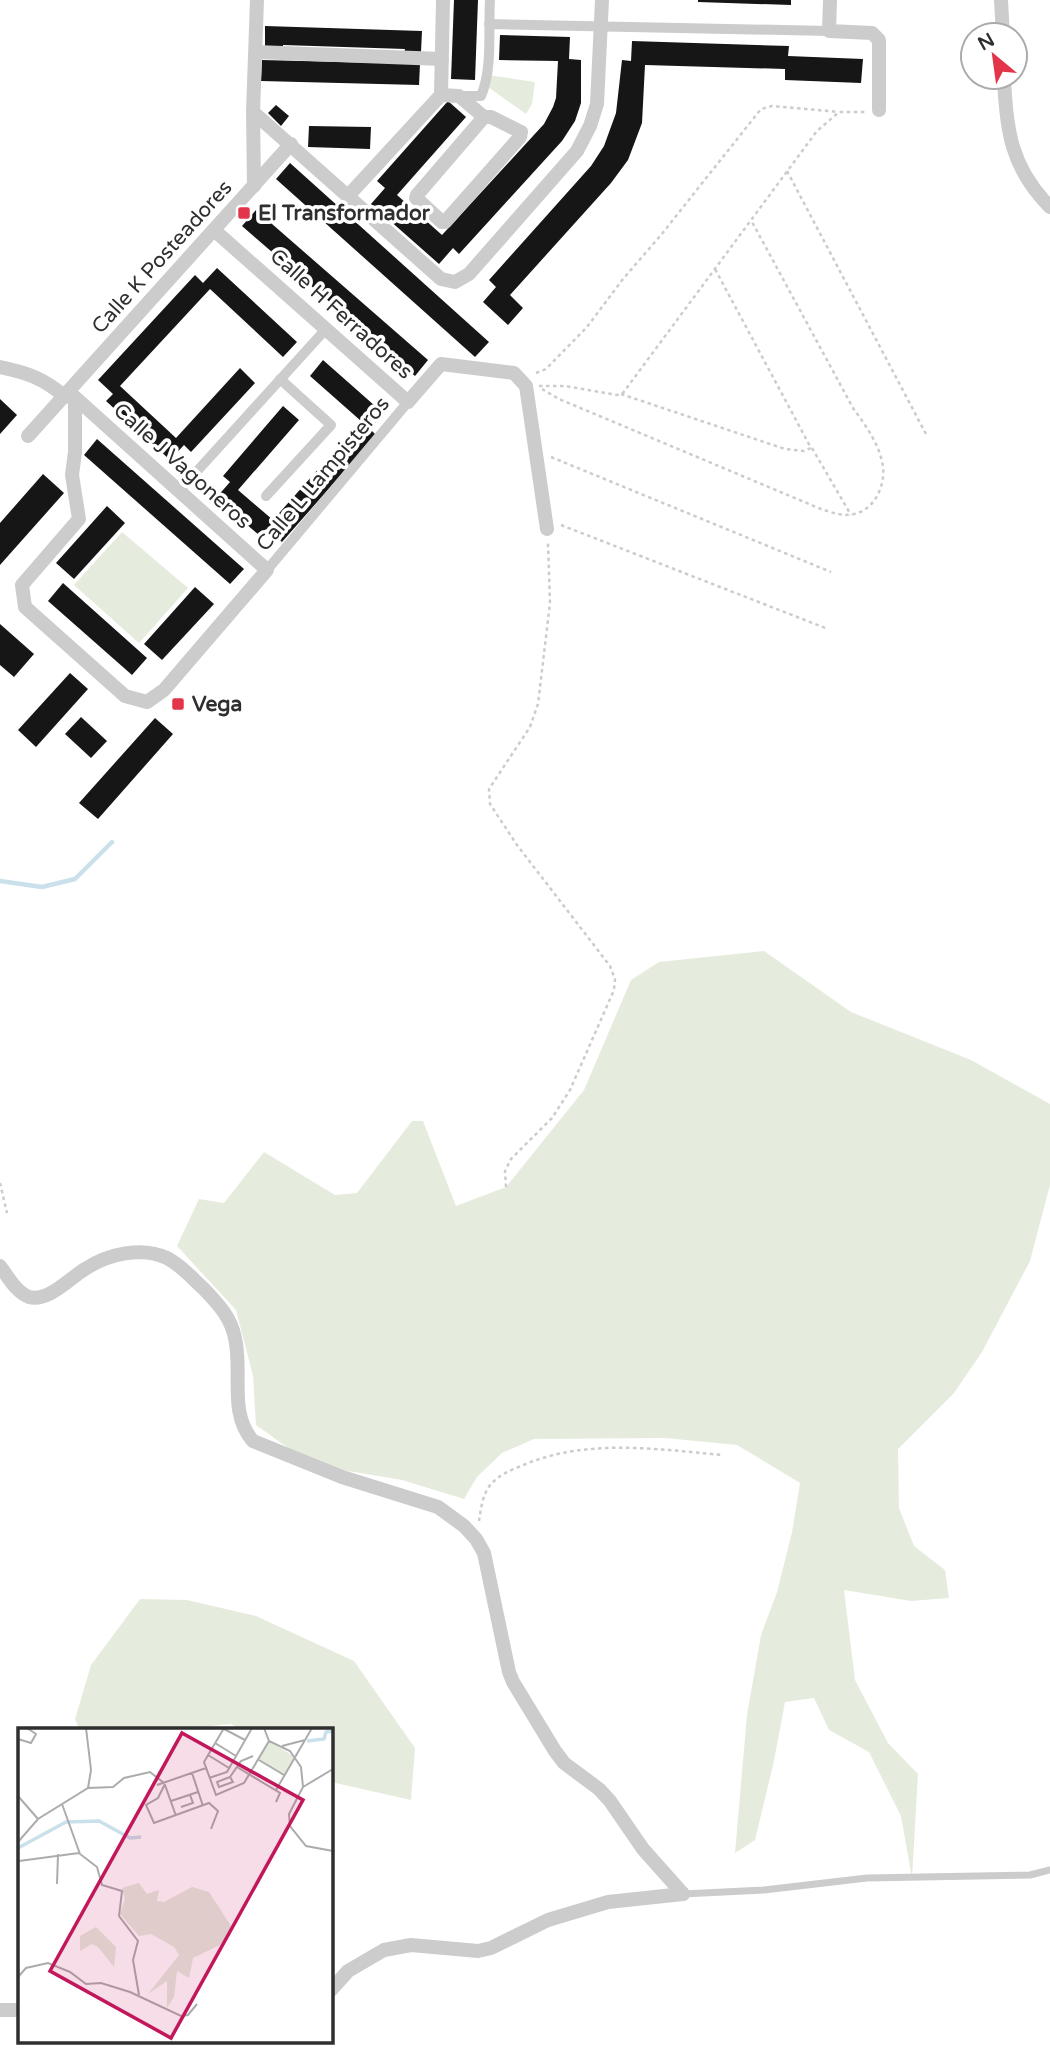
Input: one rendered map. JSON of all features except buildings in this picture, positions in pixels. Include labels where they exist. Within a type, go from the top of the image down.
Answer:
[{"type":"street","points":[[254,186],[253,112],[257,0]]},
{"type":"street","points":[[348,196],[441,95],[443,0]]},
{"type":"street","points":[[441,95],[481,96],[487,69],[490,0]]},
{"type":"street","points":[[253,112],[441,279],[455,282],[470,274],[577,151],[590,126],[597,104],[602,0]]},
{"type":"street","points":[[829,31],[830,0]]},
{"type":"street","points":[[1001,0],[1002,21]]},
{"type":"street","points":[[489,24],[872,33],[879,40],[879,110]]},
{"type":"street","points":[[256,52],[442,59]]},
{"type":"street","points":[[1005,91],[1009,139],[1022,170],[1039,196],[1050,207]]},
{"type":"street","points":[[460,96],[484,117],[491,117],[521,132],[520,137],[445,222],[442,222],[416,198],[417,195],[484,117]]},
{"type":"street","name":"Calle K Posteadores","points":[[27,436],[70,396],[291,144]]},
{"type":"street","name":"Calle H Ferradores","points":[[214,230],[408,402]]},
{"type":"street","points":[[179,491],[326,329]]},
{"type":"street","points":[[408,402],[441,364],[514,373],[526,386],[546,524]]},
{"type":"street","name":"Calle J Vagoneros","points":[[0,367],[28,373],[70,396],[267,570]]},
{"type":"street","points":[[266,495],[331,425],[280,379]]},
{"type":"street","points":[[70,396],[75,452],[72,475],[79,519],[22,585],[25,607],[125,696],[147,702],[164,690],[267,570]]},
{"type":"street","name":"Calle L Lampisteros","points":[[267,570],[408,402]]},
{"type":"street","points":[[0,1266],[20,1292],[31,1297],[56,1290],[87,1267],[120,1254],[141,1252],[164,1256],[180,1265],[229,1320],[237,1353],[239,1419],[253,1441],[342,1477],[438,1507],[464,1525],[476,1538],[484,1553],[513,1682],[564,1763],[599,1789],[610,1801],[643,1849],[683,1894]]},
{"type":"street","points":[[332,1989],[348,1971],[384,1950],[411,1945],[478,1951],[491,1948],[548,1920],[608,1902],[683,1894]]},
{"type":"street","points":[[0,2010],[18,2010]]},
{"type":"lane","points":[[683,1894],[764,1890],[867,1878],[1030,1875],[1050,1870]]},
{"type":"path","points":[[520,380],[546,369],[587,327],[761,109],[772,106],[852,113],[879,110]]},
{"type":"path","points":[[621,394],[817,131],[839,112]]},
{"type":"path","points":[[787,171],[926,434]]},
{"type":"path","points":[[751,220],[853,408],[872,436],[883,468],[881,491],[872,505],[851,514],[838,514],[821,509],[559,399],[537,386],[565,386],[621,394],[785,449],[804,451],[811,448]]},
{"type":"path","points":[[715,269],[811,448],[851,514]]},
{"type":"path","points":[[535,450],[831,572]]},
{"type":"path","points":[[506,1187],[505,1171],[511,1159],[552,1118],[570,1090],[614,990],[615,979],[610,966],[517,845],[490,804],[488,795],[489,789],[530,727],[538,704],[550,603],[546,524],[828,629]]},
{"type":"path","points":[[0,1183],[7,1213]]},
{"type":"path","points":[[476,1538],[481,1503],[491,1483],[506,1472],[538,1458],[583,1449],[631,1447],[722,1455]]},
{"type":"green space","points":[[489,75],[535,82],[532,104],[526,114],[488,87]]},
{"type":"green space","points":[[122,532],[188,588],[139,643],[74,585]]},
{"type":"green space","points":[[764,951],[851,1012],[971,1060],[1050,1104],[1050,1185],[1030,1261],[982,1352],[954,1393],[898,1449],[899,1508],[914,1546],[945,1570],[949,1598],[911,1601],[844,1590],[855,1680],[888,1743],[918,1774],[912,1878],[901,1816],[869,1752],[829,1730],[814,1698],[785,1702],[755,1840],[735,1853],[747,1715],[761,1635],[777,1592],[792,1532],[800,1483],[737,1445],[665,1438],[534,1439],[502,1453],[477,1477],[464,1499],[402,1480],[312,1465],[256,1425],[253,1376],[236,1310],[177,1246],[199,1199],[224,1203],[264,1152],[335,1195],[357,1193],[412,1121],[423,1121],[456,1206],[506,1187],[584,1090],[631,980],[659,962]]},
{"type":"green space","points":[[140,1599],[187,1600],[256,1616],[354,1661],[415,1748],[411,1800],[332,1782],[332,1728],[238,1728],[231,1724],[192,1728],[79,1728],[75,1719],[91,1665]]},
{"type":"waterway","points":[[0,881],[42,887],[75,879],[112,842]]},
{"type":"place","name":"El Transformador","points":[[244,213]]},
{"type":"place","name":"Vega","points":[[178,704]]}]
